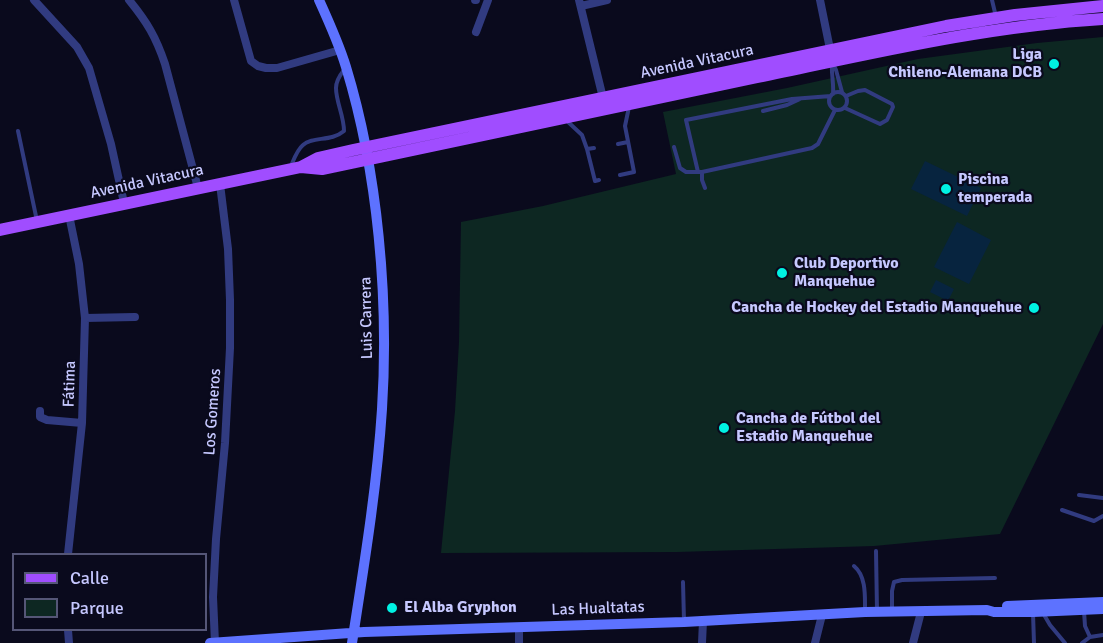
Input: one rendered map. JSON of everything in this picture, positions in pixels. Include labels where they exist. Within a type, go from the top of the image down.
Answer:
[{"type":"main road","name":"Avenida Vitacura","points":[[0,230],[295,168],[318,158],[366,154],[564,119],[946,27],[1068,5],[1103,6]]},
{"type":"main road","name":"Avenida Vitacura","points":[[366,154],[603,98],[831,56],[997,30],[1103,19]]},
{"type":"street","points":[[34,0],[77,47],[89,68],[111,144],[124,203]]},
{"type":"street","points":[[129,0],[146,22],[158,44],[198,188]]},
{"type":"street","points":[[234,0],[251,61],[258,66],[277,68],[340,50]]},
{"type":"street","name":"Luis Carrera","points":[[319,0],[340,50],[356,107],[366,154],[381,268],[382,397],[374,488],[353,638]]},
{"type":"street","points":[[476,32],[488,0]]},
{"type":"street","points":[[603,98],[580,3],[607,0]]},
{"type":"street","points":[[820,0],[831,56]]},
{"type":"street","name":"Los Gomeros","points":[[215,643],[213,597],[230,348],[228,249],[219,184]]},
{"type":"street","name":"Fátima","points":[[68,553],[82,423],[85,318],[79,264],[69,215]]},
{"type":"street","points":[[85,318],[135,317]]},
{"type":"street","points":[[40,411],[40,417],[47,420],[82,423]]},
{"type":"street","name":"Las Hualtatas","points":[[987,610],[993,606],[1103,602]]},
{"type":"street","name":"Las Hualtatas","points":[[210,643],[871,612],[987,610],[1038,612],[1103,609]]},
{"type":"street","points":[[914,643],[921,612]]},
{"type":"street","points":[[815,643],[822,615]]},
{"type":"street","points":[[702,643],[703,621]]},
{"type":"street","points":[[519,627],[519,643]]},
{"type":"lane","points":[[992,0],[997,18]]},
{"type":"lane","points":[[831,56],[842,92],[848,102],[840,111],[835,110],[829,102],[833,87],[831,56]]},
{"type":"lane","points":[[295,168],[301,146],[308,141],[338,137],[344,131],[336,87],[337,80],[345,66]]},
{"type":"lane","points":[[845,108],[880,124],[887,120],[893,106],[865,90],[846,96]]},
{"type":"lane","points":[[705,188],[686,120],[767,103],[842,92]]},
{"type":"lane","points":[[763,111],[804,98]]},
{"type":"lane","points":[[620,175],[634,172],[625,126],[629,105]]},
{"type":"lane","points":[[674,147],[680,168],[686,172],[700,172],[814,147],[835,110]]},
{"type":"lane","points":[[564,119],[582,135],[595,181],[599,180]]},
{"type":"lane","points":[[18,132],[38,222]]},
{"type":"lane","points":[[618,144],[628,142]]},
{"type":"lane","points":[[587,149],[594,148]]},
{"type":"lane","points":[[1079,495],[1103,498]]},
{"type":"lane","points":[[1062,510],[1094,521],[1103,516]]},
{"type":"lane","points":[[871,612],[876,551]]},
{"type":"lane","points":[[854,566],[859,570],[865,598],[871,612]]},
{"type":"lane","points":[[892,612],[894,582],[994,578]]},
{"type":"lane","points":[[683,582],[684,622]]},
{"type":"lane","points":[[1084,610],[1085,626],[1090,637]]},
{"type":"lane","points":[[1034,643],[1038,612]]},
{"type":"lane","points":[[1038,612],[1065,643]]},
{"type":"lane","points":[[1082,643],[1090,637],[1103,635]]},
{"type":"green space","name":"Club Deportivo Manquehue","points":[[1103,37],[1103,324],[1000,534],[874,546],[677,552],[441,553],[455,411],[459,342],[461,222],[543,206],[676,174],[663,112],[918,59],[1037,43]]},
{"type":"water","name":"Piscina temperada","points":[[925,161],[981,188],[967,216],[911,189]]},
{"type":"water","points":[[957,222],[991,240],[969,284],[934,267]]},
{"type":"water","points":[[936,280],[954,289],[948,301],[930,292]]},
{"type":"place","name":"Liga Chileno-Alemana DCB","points":[[1054,64]]},
{"type":"place","name":"Piscina temperada","points":[[946,189]]},
{"type":"place","name":"Club Deportivo Manquehue","points":[[782,273]]},
{"type":"place","name":"Cancha de Hockey del Estadio Manquehue","points":[[1034,308]]},
{"type":"place","name":"Cancha de Fútbol del Estadio Manquehue","points":[[724,428]]},
{"type":"place","name":"El Alba Gryphon","points":[[392,608]]}]
